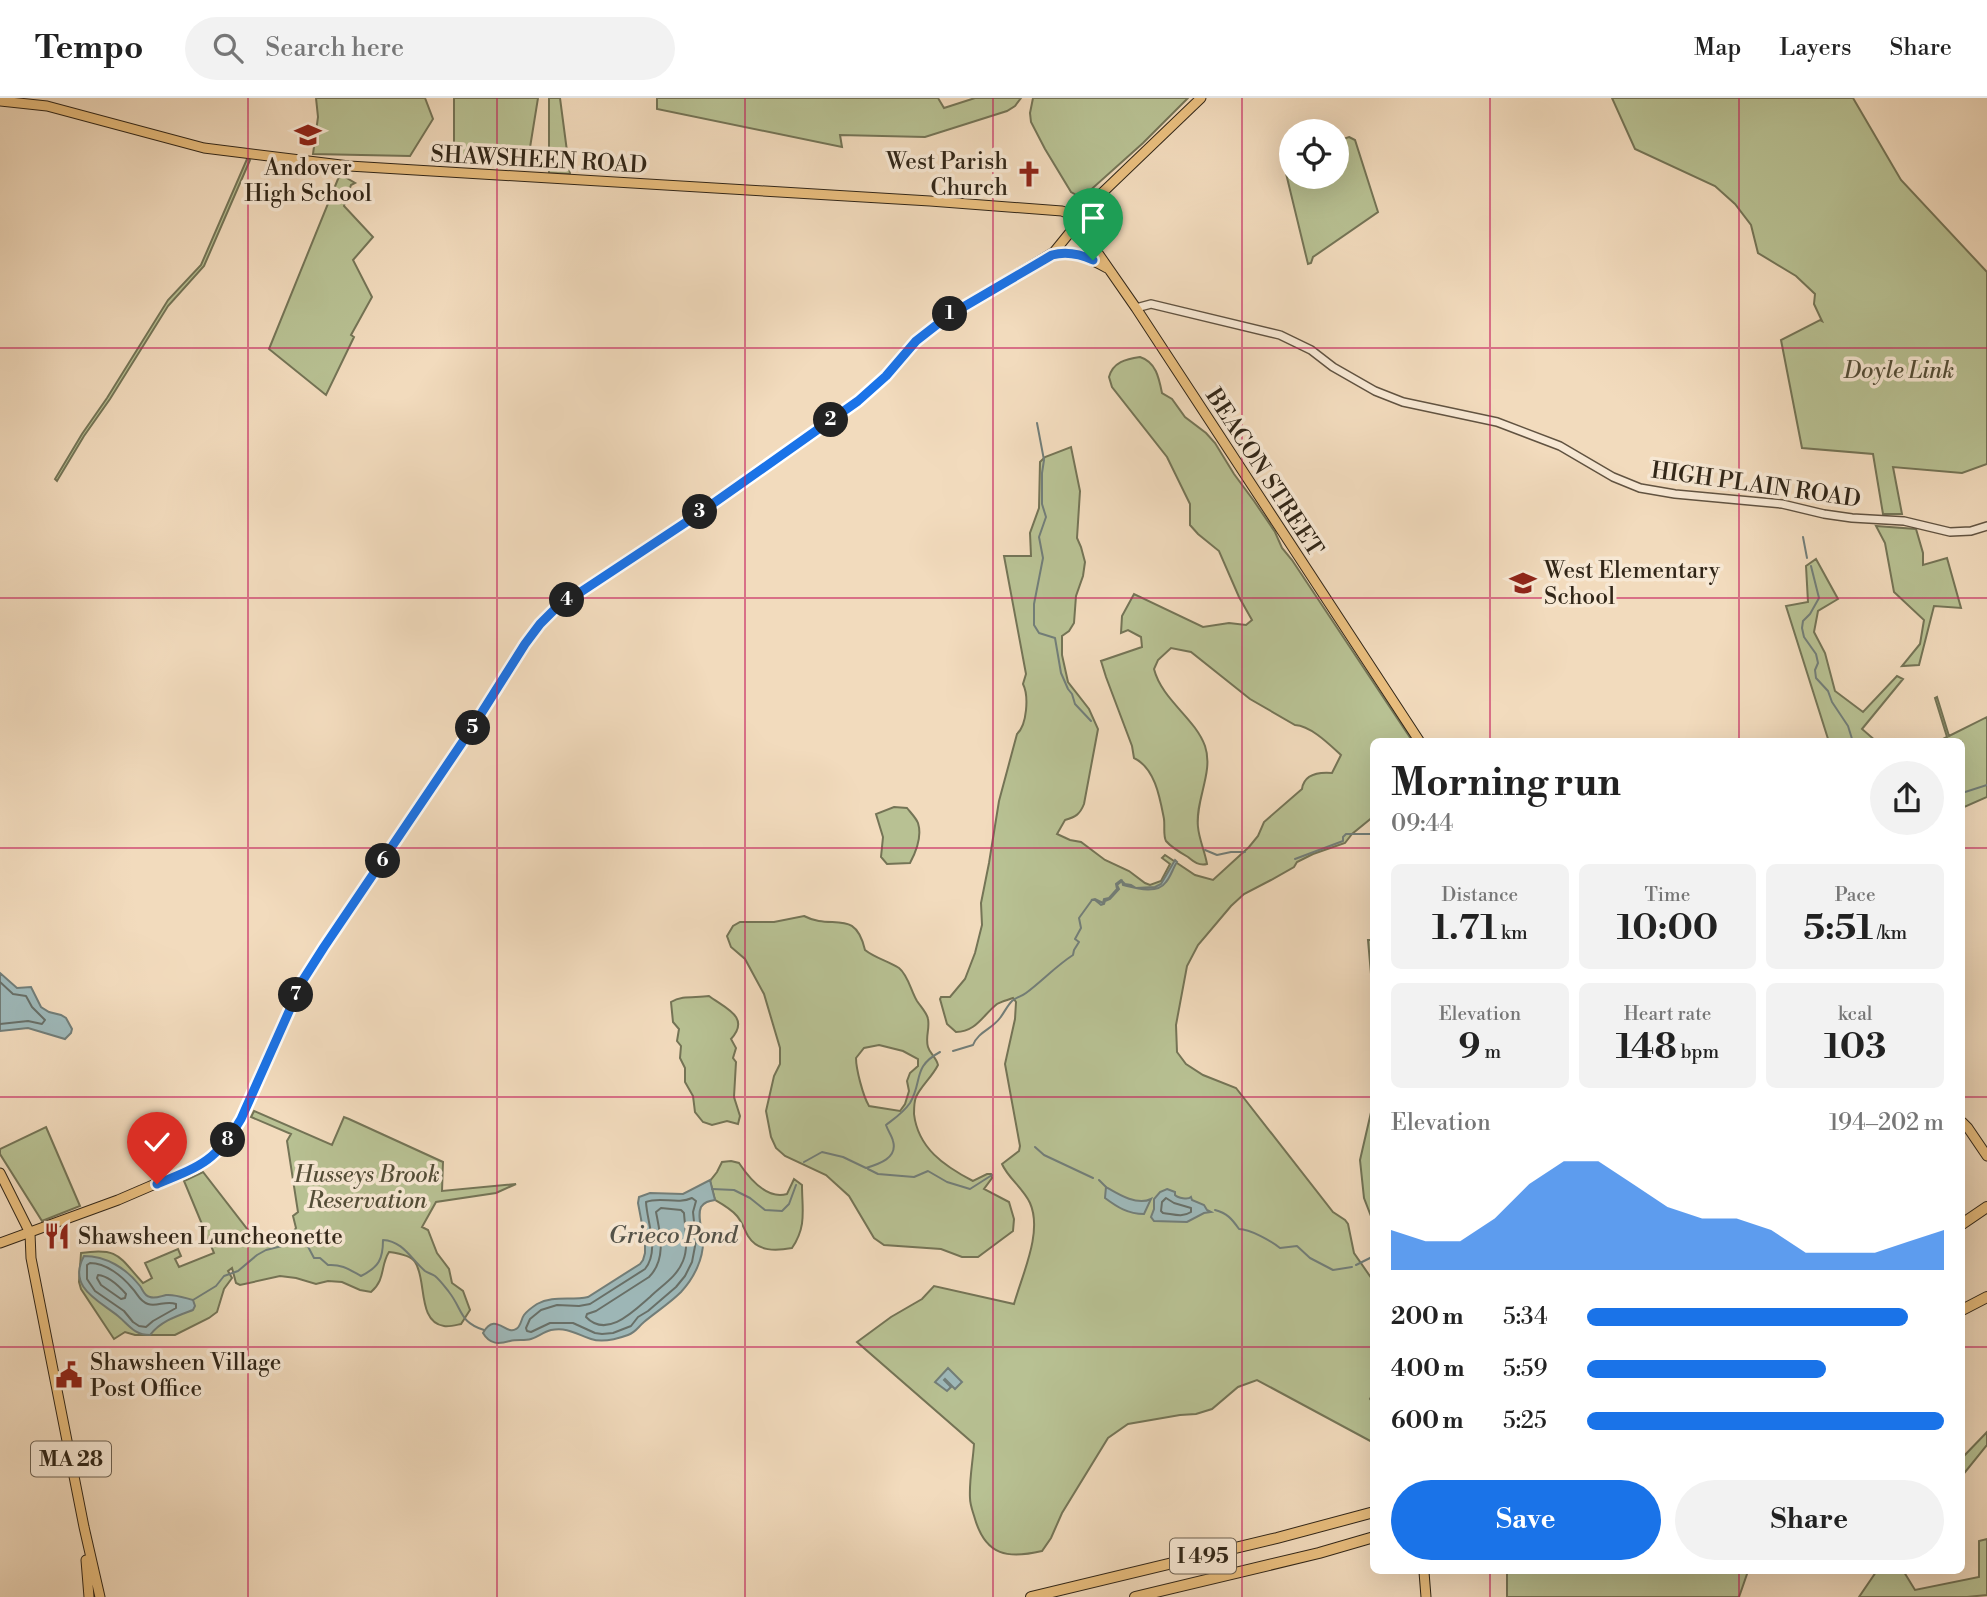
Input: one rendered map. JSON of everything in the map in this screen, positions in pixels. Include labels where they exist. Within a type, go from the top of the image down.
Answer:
[{"type":"highway","points":[[1965,1222],[1987,1207]]},
{"type":"highway","points":[[1965,1308],[1987,1297]]},
{"type":"highway","name":"I 495","points":[[1031,1597],[1370,1513]]},
{"type":"highway","name":"I 495","points":[[1135,1597],[1370,1538]]},
{"type":"main road","points":[[1046,258],[1065,240],[1102,193],[1201,98]]},
{"type":"main road","points":[[0,110],[5,102]]},
{"type":"main road","name":"SHAWSHEEN ROAD","points":[[5,102],[47,106],[204,148],[338,165],[1037,208],[1062,211],[1077,223]]},
{"type":"main road","name":"BEACON STREET","points":[[1077,223],[1136,308],[1417,738]]},
{"type":"main road","points":[[0,1243],[117,1200],[204,1164],[223,1146],[241,1119],[303,980],[525,644],[547,617],[571,597],[694,517],[858,401],[886,376],[916,341],[948,316],[1046,258],[1061,253],[1085,256],[1109,270]]},
{"type":"main road","points":[[1965,1125],[1987,1156]]},
{"type":"main road","name":"MA 28","points":[[0,1173],[30,1233],[31,1258],[100,1597]]},
{"type":"main road","name":"MA 28","points":[[84,1527],[89,1597]]},
{"type":"main road","points":[[1424,1574],[1426,1597]]},
{"type":"street","name":"HIGH PLAIN ROAD","points":[[1136,308],[1152,304],[1280,335],[1311,350],[1333,368],[1375,391],[1403,402],[1508,426],[1560,446],[1613,477],[1640,488],[1782,504],[1852,518],[1903,521],[1950,532],[1971,531],[1987,526]]},
{"type":"green space","points":[[316,98],[425,98],[433,119],[410,156],[313,154],[318,117]]},
{"type":"green space","points":[[454,98],[538,98],[528,160],[515,164],[495,159],[458,156],[454,145]]},
{"type":"green space","points":[[549,98],[560,98],[570,174],[549,173]]},
{"type":"green space","points":[[657,98],[938,98],[944,108],[975,98],[1021,98],[1007,111],[925,137],[840,135],[842,147],[657,109]]},
{"type":"green space","points":[[1033,98],[1188,98],[1143,143],[1080,197],[1071,192],[1031,122]]},
{"type":"green space","name":"Doyle Link","points":[[1612,98],[1853,98],[1901,180],[1987,272],[1987,464],[1962,473],[1893,467],[1902,514],[1883,514],[1873,454],[1802,448],[1781,340],[1822,321],[1814,304],[1815,294],[1796,276],[1758,253],[1751,225],[1735,204],[1715,186],[1635,149]]},
{"type":"green space","points":[[1349,137],[1355,140],[1378,212],[1313,257],[1308,264],[1290,189],[1349,189]]},
{"type":"green space","points":[[247,159],[250,160],[204,266],[168,306],[57,481],[55,479],[82,434],[168,300],[201,265]]},
{"type":"green space","points":[[340,174],[355,183],[351,185],[344,206],[373,237],[353,260],[372,297],[351,335],[354,337],[326,395],[269,349]]},
{"type":"green space","points":[[1140,357],[1150,363],[1158,376],[1162,393],[1172,399],[1185,417],[1215,443],[1275,532],[1282,548],[1410,738],[1370,738],[1370,819],[1345,843],[1297,862],[1294,867],[1244,894],[1198,945],[1187,966],[1176,1025],[1177,1052],[1186,1064],[1203,1075],[1236,1088],[1333,1212],[1348,1224],[1354,1253],[1370,1276],[1370,1441],[1257,1380],[1238,1387],[1212,1409],[1196,1414],[1128,1424],[1108,1438],[1042,1551],[1019,1555],[1000,1552],[992,1547],[985,1541],[975,1519],[970,1491],[974,1444],[857,1342],[922,1299],[934,1286],[1014,1304],[1033,1240],[1033,1214],[1030,1203],[1002,1164],[1019,1151],[1020,1146],[1005,1064],[1016,1002],[1013,998],[999,1003],[974,1026],[956,1032],[947,1024],[940,999],[950,997],[965,979],[975,953],[982,925],[981,903],[999,801],[1017,734],[1025,717],[1026,696],[1023,684],[1026,674],[1004,556],[1031,556],[1030,533],[1039,508],[1040,462],[1045,457],[1071,447],[1080,491],[1077,538],[1085,562],[1076,596],[1074,623],[1062,636],[1062,655],[1068,682],[1089,709],[1098,729],[1084,804],[1077,815],[1065,820],[1057,834],[1081,842],[1105,860],[1150,885],[1161,881],[1170,864],[1162,858],[1165,855],[1195,875],[1213,880],[1249,847],[1264,822],[1302,789],[1309,777],[1332,773],[1341,755],[1313,732],[1295,725],[1250,699],[1191,652],[1171,648],[1158,660],[1154,669],[1164,690],[1194,727],[1205,746],[1207,766],[1198,817],[1207,864],[1195,862],[1166,841],[1161,802],[1155,784],[1147,769],[1134,758],[1101,661],[1142,647],[1141,637],[1128,630],[1121,633],[1122,616],[1134,594],[1203,627],[1229,623],[1246,625],[1252,620],[1219,551],[1190,525],[1190,504],[1167,457],[1112,387],[1109,377],[1111,372],[1125,360]]},
{"type":"green space","points":[[1876,526],[1916,529],[1923,553],[1923,565],[1947,558],[1961,608],[1934,606],[1919,665],[1902,666],[1920,644],[1924,620],[1894,592],[1885,543]]},
{"type":"green space","points":[[1816,559],[1838,599],[1818,611],[1814,632],[1825,653],[1835,691],[1863,712],[1897,676],[1903,679],[1862,729],[1872,738],[1828,738],[1786,606],[1808,602],[1806,566]]},
{"type":"green space","points":[[1937,697],[1949,736],[1987,717],[1987,797],[1965,807],[1965,738],[1945,738],[1947,737],[1935,698]]},
{"type":"green space","points":[[894,807],[907,808],[918,823],[919,838],[910,863],[887,864],[881,857],[883,837],[876,814]]},
{"type":"green space","points":[[804,916],[824,922],[849,924],[861,937],[865,950],[899,968],[905,975],[927,1017],[928,1047],[938,1065],[915,1101],[916,1126],[934,1155],[952,1169],[973,1181],[991,1174],[992,1178],[984,1189],[1009,1202],[1014,1219],[1013,1231],[978,1257],[962,1257],[941,1249],[884,1245],[874,1238],[849,1196],[826,1175],[785,1156],[776,1148],[766,1111],[774,1076],[780,1064],[780,1048],[764,994],[745,959],[731,947],[727,936],[733,926],[740,922],[774,922]],"holes":[[[879,1045],[903,1051],[918,1059],[918,1066],[910,1073],[907,1081],[909,1091],[905,1104],[900,1111],[869,1106],[860,1082],[856,1058],[864,1048]]]},
{"type":"green space","points":[[709,996],[737,1019],[738,1025],[731,1039],[736,1048],[733,1058],[736,1062],[734,1097],[740,1116],[738,1124],[727,1121],[712,1125],[703,1122],[695,1112],[693,1096],[685,1082],[685,1068],[680,1058],[681,1046],[677,1041],[679,1029],[673,1022],[671,1002]]},
{"type":"green space","name":"Husseys Brook Reservation","points":[[254,1111],[332,1145],[344,1117],[349,1119],[443,1162],[442,1191],[516,1184],[496,1193],[436,1202],[422,1227],[428,1230],[437,1253],[449,1269],[452,1283],[463,1291],[470,1310],[461,1324],[446,1326],[435,1323],[426,1308],[419,1269],[415,1262],[407,1256],[389,1252],[379,1282],[371,1292],[342,1282],[316,1284],[280,1276],[240,1285],[236,1283],[232,1268],[228,1271],[232,1278],[224,1289],[217,1312],[209,1318],[175,1335],[135,1335],[125,1332],[114,1339],[81,1289],[81,1253],[111,1253],[123,1260],[143,1283],[152,1278],[145,1263],[178,1249],[181,1256],[175,1259],[179,1267],[214,1253],[184,1181],[203,1172],[258,1243],[284,1239],[296,1228],[293,1216],[298,1212],[287,1141],[291,1134],[251,1117]]},
{"type":"green space","points":[[1370,1117],[1370,1214],[1364,1198],[1360,1160]]},
{"type":"green space","points":[[46,1127],[80,1206],[42,1221],[0,1154],[0,1149]]},
{"type":"green space","points":[[722,1162],[739,1163],[753,1181],[772,1194],[787,1194],[794,1179],[802,1185],[802,1225],[792,1248],[774,1250],[757,1245],[748,1236],[737,1216],[715,1200],[710,1181]]},
{"type":"green space","points":[[1987,1432],[1987,1445],[1965,1472],[1965,1455]]},
{"type":"green space","points":[[1987,1539],[1987,1595],[1859,1597],[1875,1574],[1905,1574],[1915,1590],[1979,1577],[1979,1541]]},
{"type":"green space","points":[[1507,1574],[1747,1574],[1739,1597],[1507,1597]]},
{"type":"water","points":[[1175,860],[1177,862],[1168,880],[1157,888],[1146,890],[1134,888],[1123,885],[1122,881],[1136,888],[1161,884]]},
{"type":"water","points":[[1122,881],[1117,885],[1119,889],[1104,904],[1091,900],[1095,899],[1103,903],[1104,899],[1109,898],[1117,889],[1116,884]]},
{"type":"water","points":[[0,973],[17,988],[31,987],[41,1007],[66,1018],[72,1029],[71,1033],[65,1039],[28,1028],[0,1031]]},
{"type":"water","name":"Grieco Pond","points":[[710,1180],[715,1200],[701,1207],[703,1246],[694,1274],[681,1292],[633,1332],[600,1341],[557,1329],[531,1339],[498,1343],[489,1340],[483,1333],[492,1324],[516,1329],[524,1315],[537,1304],[549,1300],[588,1297],[640,1264],[645,1253],[645,1240],[639,1197],[650,1193],[683,1194]]},
{"type":"water","points":[[1106,1187],[1134,1200],[1151,1199],[1144,1214],[1128,1211],[1109,1201],[1105,1198]]},
{"type":"water","points":[[1167,1189],[1175,1192],[1178,1197],[1191,1197],[1211,1212],[1187,1222],[1154,1221],[1151,1217],[1154,1199]]},
{"type":"water","points":[[84,1256],[100,1258],[122,1269],[148,1296],[176,1296],[193,1300],[195,1306],[193,1310],[164,1323],[150,1335],[140,1333],[87,1292],[79,1276]]},
{"type":"water","points":[[948,1368],[962,1382],[955,1389],[945,1379],[951,1387],[947,1391],[935,1382]]},
{"type":"waterway","points":[[1037,423],[1044,460],[1042,504],[1046,517],[1039,537],[1043,558],[1034,604],[1034,625],[1039,633],[1055,638],[1061,673],[1075,704],[1091,721]]},
{"type":"waterway","points":[[1803,537],[1807,558]]},
{"type":"waterway","points":[[1811,566],[1819,598],[1803,621],[1804,637],[1816,654],[1816,678],[1828,691],[1852,738]]},
{"type":"waterway","points":[[1965,792],[1987,785]]},
{"type":"waterway","points":[[1295,859],[1343,841],[1346,834],[1370,834]]},
{"type":"waterway","points":[[1205,850],[1217,855],[1245,852]]},
{"type":"waterway","points":[[953,1051],[973,1045],[978,1037],[997,1022],[1012,1001],[1073,955],[1079,942],[1075,939],[1081,928],[1079,918],[1092,900]]},
{"type":"waterway","points":[[804,1162],[822,1152],[843,1157],[866,1168],[890,1156],[894,1147],[886,1125],[910,1103],[925,1063],[940,1052]]},
{"type":"waterway","points":[[1035,1147],[1044,1155],[1093,1178]]},
{"type":"waterway","points":[[868,1169],[878,1174],[914,1177],[928,1171],[947,1182],[970,1189],[992,1175]]},
{"type":"waterway","points":[[1099,1180],[1106,1187]]},
{"type":"waterway","points":[[712,1189],[734,1190],[765,1210],[782,1211],[789,1204],[796,1185]]},
{"type":"waterway","points":[[1215,1210],[1229,1217],[1239,1229],[1254,1233],[1280,1248],[1297,1246],[1310,1258],[1333,1270],[1352,1267]]},
{"type":"waterway","points":[[193,1300],[216,1286],[224,1276],[238,1271],[257,1255],[290,1244],[297,1238],[304,1239],[314,1258],[320,1258],[328,1265],[342,1266],[361,1276],[379,1262],[383,1240],[401,1247],[425,1271],[434,1275],[453,1298],[462,1315],[470,1323],[484,1330]]},
{"type":"waterway","points":[[1356,1265],[1370,1258]]},
{"type":"place","name":"Andover High School","points":[[308,135]]},
{"type":"place","name":"West Parish Church","points":[[1029,174]]},
{"type":"place","name":"West Elementary School","points":[[1523,583]]},
{"type":"place","name":"Shawsheen Luncheonette","points":[[57,1236]]},
{"type":"place","name":"Shawsheen Village Post Office","points":[[69,1375]]},
{"type":"route","points":[[157,1184],[204,1164],[231,1136],[303,980],[525,644],[555,609],[694,517],[858,401],[886,376],[916,341],[948,316],[1052,255],[1070,253],[1093,260]]}]
